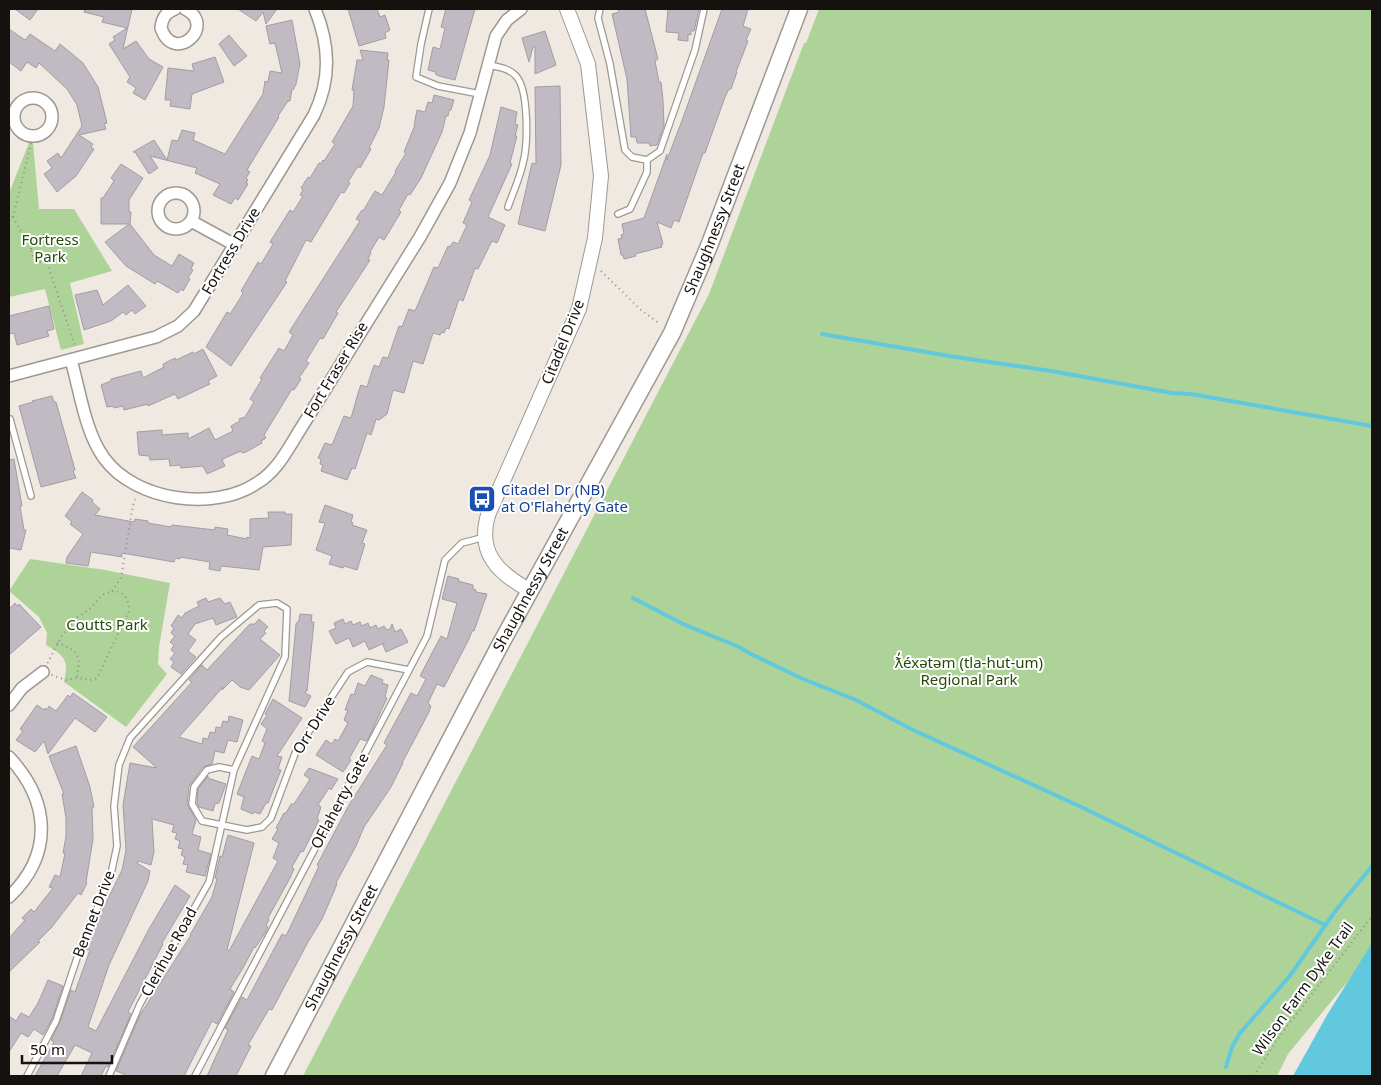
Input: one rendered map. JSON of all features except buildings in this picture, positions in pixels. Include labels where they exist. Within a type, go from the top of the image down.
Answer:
[{"type":"main road","name":"Shaughnessy Street","points":[[274,1076],[529,590],[680,316],[799,9]]},
{"type":"street","points":[[176,9],[164,16],[161,28],[167,39],[177,44],[188,42],[196,33],[194,16],[187,9]]},
{"type":"street","name":"Fortress Drive","points":[[9,376],[156,337],[178,326],[198,305],[314,115],[323,93],[327,71],[326,50],[315,9]]},
{"type":"street","name":"Fort Fraser Rise","points":[[71,360],[94,441],[105,459],[130,481],[141,487],[164,494],[204,499],[232,496],[259,483],[270,473],[290,446],[441,200],[465,148],[496,36],[501,28],[521,9]]},
{"type":"street","name":"Citadel Drive","points":[[529,590],[508,578],[497,568],[491,558],[485,537],[485,526],[488,515],[579,309],[595,238],[601,176],[588,64],[567,9]]},
{"type":"street","points":[[35,99],[46,104],[50,109],[52,115],[50,127],[40,135],[28,136],[15,124],[13,103],[35,99]]},
{"type":"street","points":[[191,221],[234,245]]},
{"type":"street","points":[[9,705],[22,688],[43,672]]},
{"type":"street","points":[[9,757],[24,773],[33,789],[38,803],[41,826],[39,848],[34,865],[19,887],[9,897]]},
{"type":"lane","points":[[429,9],[416,77],[438,86],[480,94]]},
{"type":"lane","points":[[600,9],[598,18],[610,64],[625,150],[632,157],[647,160],[660,151],[695,50],[704,9]]},
{"type":"lane","points":[[488,65],[508,70],[516,76],[523,89],[526,121],[524,162],[508,207]]},
{"type":"lane","points":[[618,214],[630,209],[646,172],[647,160]]},
{"type":"lane","points":[[10,419],[31,496]]},
{"type":"lane","points":[[9,447],[17,445]]},
{"type":"lane","name":"OFlaherty Gate","points":[[195,1076],[427,636],[445,560],[462,543],[485,537]]},
{"type":"lane","name":"Clerihue Road","points":[[108,1076],[140,1004],[209,882],[220,825],[234,770],[285,657],[287,610],[277,603]]},
{"type":"lane","name":"Bennet Drive","points":[[27,1076],[56,1020],[77,958],[111,874],[117,846],[115,798],[120,765],[130,738],[221,637],[260,605],[277,603]]},
{"type":"lane","name":"Orr Drive","points":[[220,825],[246,830],[262,826],[271,818],[296,751],[348,672],[367,662],[410,670]]},
{"type":"lane","points":[[220,825],[202,821],[192,804],[194,786],[207,770],[219,767],[234,770]]},
{"type":"path","points":[[28,136],[31,143],[13,217],[21,232],[32,244]]},
{"type":"path","points":[[9,218],[13,217]]},
{"type":"path","points":[[50,236],[55,239],[59,246],[59,251],[56,258],[49,262],[39,262],[34,258],[31,251],[32,244],[37,238],[50,236]]},
{"type":"path","points":[[49,262],[76,348]]},
{"type":"path","points":[[601,271],[641,310],[660,324]]},
{"type":"path","points":[[112,591],[121,578],[133,505],[137,496]]},
{"type":"path","points":[[112,591],[120,592],[126,598],[130,608],[128,617],[97,678],[92,680],[76,678],[66,680],[43,672],[57,643],[76,618],[91,608],[102,595],[112,591]]},
{"type":"path","points":[[57,643],[73,650],[77,654],[79,662],[76,678]]},
{"type":"path","name":"Wilson Farm Dyke Trail","points":[[1254,1076],[1279,1037],[1372,916]]},
{"type":"green space","name":"ƛ̓éxətəm (tla-hut-um) Regional Park","points":[[819,9],[1372,9],[1372,952],[1288,1054],[1277,1076],[303,1076],[709,294],[804,43],[806,43]]},
{"type":"green space","name":"Fortress Park","points":[[29,143],[33,143],[39,209],[74,209],[112,271],[70,283],[84,344],[61,350],[45,289],[9,297],[9,193]]},
{"type":"green space","name":"Coutts Park","points":[[30,559],[105,570],[170,583],[159,647],[158,664],[167,674],[126,727],[64,682],[66,664],[58,652],[46,645],[47,633],[39,617],[9,591]]},
{"type":"water","points":[[1372,943],[1372,1076],[1293,1076],[1327,1015]]},
{"type":"waterway","points":[[822,334],[1051,371],[1172,393],[1191,394],[1372,426]]},
{"type":"waterway","points":[[633,598],[683,624],[739,647],[803,679],[856,700],[911,729],[1077,805],[1325,925]]},
{"type":"waterway","points":[[1226,1067],[1232,1047],[1240,1033],[1289,977],[1336,910],[1372,866]]},
{"type":"place","name":"Citadel Dr (NB) at O'Flaherty Gate","points":[[482,499]]}]
